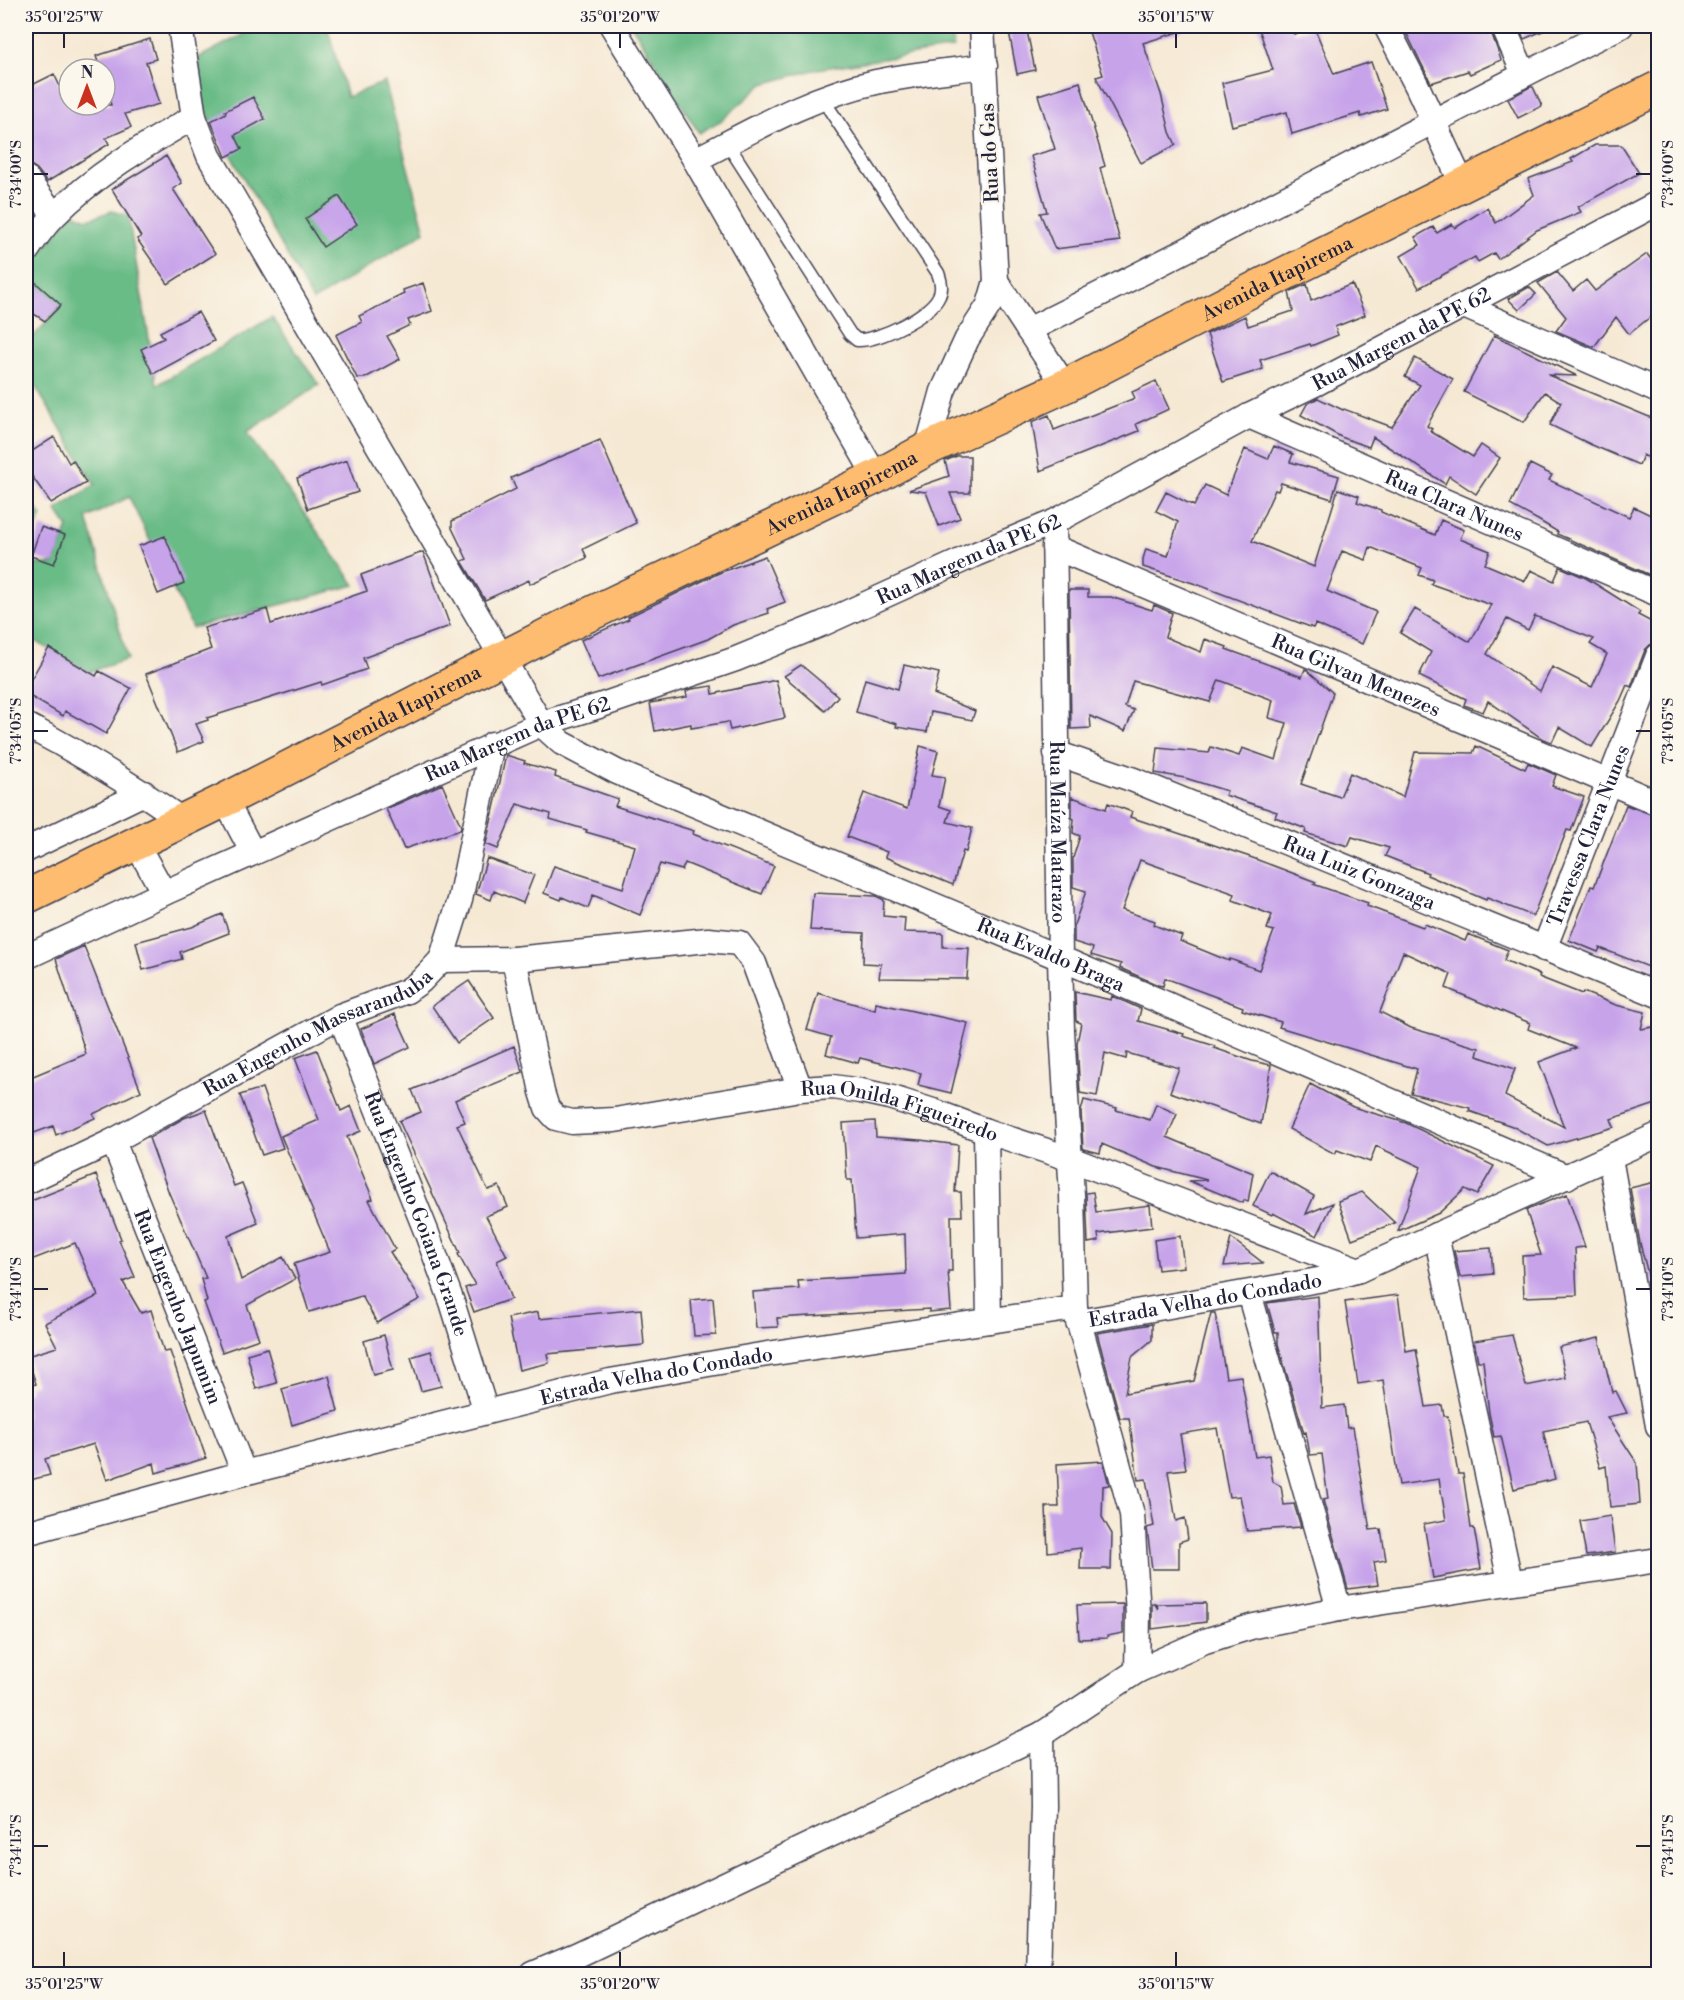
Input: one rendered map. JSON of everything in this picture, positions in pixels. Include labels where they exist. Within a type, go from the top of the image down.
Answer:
[{"type":"main road","name":"Avenida Itapirema","points":[[26,897],[225,800],[563,627],[876,477],[927,449],[1065,386],[1256,288],[1659,88]]},
{"type":"street","name":"Rua Evaldo Braga","points":[[180,26],[194,117],[209,156],[541,723],[562,743],[617,772],[1060,958],[1567,1177]]},
{"type":"street","points":[[612,26],[695,160],[876,477]]},
{"type":"street","name":"Rua do Gas","points":[[927,449],[944,391],[967,339],[989,305],[996,281],[982,26]]},
{"type":"street","points":[[1386,26],[1418,88],[1463,186]]},
{"type":"street","points":[[1503,26],[1524,74]]},
{"type":"street","points":[[1028,330],[1122,284],[1524,74],[1621,26]]},
{"type":"street","points":[[695,160],[783,114],[822,98],[876,82],[985,66]]},
{"type":"street","points":[[26,252],[54,215],[90,185],[136,150],[194,117]]},
{"type":"street","points":[[26,178],[54,215]]},
{"type":"street","name":"Rua Margem da PE 62","points":[[26,957],[541,723],[599,706],[736,658],[822,624],[975,554],[1054,522],[1249,416],[1319,382],[1659,203]]},
{"type":"street","points":[[996,281],[1065,386]]},
{"type":"street","points":[[1464,306],[1659,391]]},
{"type":"street","name":"Rua Clara Nunes","points":[[1249,416],[1659,594]]},
{"type":"street","name":"Rua Maíza Matarazo","points":[[1054,522],[1060,958],[1077,1315]]},
{"type":"street","name":"Rua Gilvan Menezes","points":[[1054,547],[1659,803]]},
{"type":"street","name":"Travessa Clara Nunes","points":[[1544,949],[1659,656]]},
{"type":"street","points":[[26,725],[65,745],[144,793],[182,820]]},
{"type":"street","name":"Rua Engenho Massaranduba","points":[[26,1182],[113,1141],[340,1016],[407,991],[422,981],[441,960],[460,900],[492,744]]},
{"type":"street","name":"Rua Luiz Gonzaga","points":[[1056,753],[1134,780],[1659,995]]},
{"type":"street","points":[[26,850],[144,793]]},
{"type":"street","points":[[225,800],[253,853]]},
{"type":"street","points":[[136,843],[164,893]]},
{"type":"street","name":"Rua Onilda Figueiredo","points":[[441,960],[513,959],[708,940],[739,943],[754,963],[800,1089],[833,1087],[889,1097],[933,1111],[1068,1158],[1359,1270]]},
{"type":"street","points":[[513,959],[542,1092],[547,1108],[556,1118],[572,1122],[615,1120],[800,1089]]},
{"type":"street","name":"Rua Engenho Goiana Grande","points":[[340,1016],[448,1292],[486,1412]]},
{"type":"street","points":[[986,1131],[989,1320]]},
{"type":"street","name":"Estrada Velha do Condado","points":[[26,1533],[244,1473],[610,1381],[682,1367],[989,1320],[1077,1315],[1249,1293],[1335,1277],[1359,1270],[1659,1135]]},
{"type":"street","name":"Rua Engenho Japumim","points":[[113,1141],[244,1473]]},
{"type":"street","points":[[1610,1158],[1659,1426]]},
{"type":"street","points":[[1436,1235],[1510,1581]]},
{"type":"street","points":[[1249,1293],[1339,1609]]},
{"type":"street","name":"Estrada Velha do Condado","points":[[1077,1315],[1132,1514],[1138,1615],[1137,1671]]},
{"type":"street","points":[[533,1974],[578,1955],[1042,1734],[1137,1671],[1205,1641],[1254,1626],[1339,1609],[1659,1560]]},
{"type":"street","points":[[1038,1974],[1043,1806],[1042,1734]]},
{"type":"lane","points":[[727,143],[850,334],[857,340],[875,339],[924,314],[934,305],[939,296],[941,282],[938,273],[822,98]]},
{"type":"green space","points":[[259,26],[327,26],[347,97],[385,82],[425,232],[313,301],[204,108],[198,58]]},
{"type":"green space","points":[[632,26],[949,26],[954,48],[817,69],[763,84],[722,120],[699,133]]},
{"type":"green space","points":[[112,211],[128,216],[157,385],[272,317],[319,385],[247,432],[355,585],[192,628],[129,497],[87,518],[128,659],[89,672],[26,636],[26,564],[54,564],[68,527],[56,510],[95,485],[26,371],[26,345],[61,306],[26,274],[26,271],[73,213],[88,219]]},
{"type":"green space","points":[[26,495],[42,516],[26,547]]},
{"type":"building","points":[[1008,26],[1026,26],[1035,70],[1017,74]]},
{"type":"building","points":[[1087,26],[1184,26],[1185,30],[1143,43],[1176,145],[1141,163],[1096,77],[1103,75]]},
{"type":"building","points":[[1258,26],[1291,26],[1294,34],[1314,27],[1334,74],[1371,62],[1387,109],[1361,117],[1360,113],[1292,134],[1287,112],[1232,126],[1222,83],[1273,70]]},
{"type":"building","points":[[1403,26],[1489,26],[1501,60],[1470,74],[1468,71],[1431,83]]},
{"type":"building","points":[[1518,26],[1554,26],[1524,39]]},
{"type":"building","points":[[150,39],[156,59],[146,62],[159,104],[125,114],[131,127],[106,138],[109,144],[47,182],[37,169],[26,162],[26,88],[54,74],[57,80],[57,117],[117,117],[117,57],[96,56]]},
{"type":"building","points":[[1080,82],[1105,166],[1100,168],[1120,241],[1055,249],[1040,213],[1047,212],[1031,156],[1055,149],[1038,95]]},
{"type":"building","points":[[1533,87],[1542,106],[1518,118],[1508,99]]},
{"type":"building","points":[[253,97],[265,119],[235,135],[242,149],[226,157],[211,121]]},
{"type":"building","points":[[1595,145],[1621,145],[1639,173],[1578,207],[1581,212],[1537,230],[1498,259],[1494,253],[1478,262],[1475,257],[1419,288],[1401,256],[1420,245],[1415,237],[1433,227],[1437,233],[1452,224],[1455,228],[1487,208],[1496,223],[1534,195],[1528,179],[1573,162],[1571,159]]},
{"type":"building","points":[[166,156],[182,183],[173,189],[215,254],[168,284],[137,239],[141,237],[112,189]]},
{"type":"building","points":[[339,196],[357,224],[323,247],[305,219]]},
{"type":"building","points":[[1647,254],[1659,270],[1659,310],[1629,334],[1616,317],[1594,347],[1556,331],[1566,317],[1538,283],[1557,272],[1573,291],[1586,280],[1595,291]]},
{"type":"building","points":[[26,274],[61,305],[45,321],[26,309]]},
{"type":"building","points":[[423,283],[432,311],[408,320],[410,325],[387,336],[400,359],[365,378],[357,378],[336,335],[362,322],[359,316],[404,294],[403,290]]},
{"type":"building","points":[[1307,284],[1311,301],[1352,284],[1365,315],[1335,327],[1338,335],[1311,346],[1310,344],[1260,360],[1263,369],[1223,382],[1207,334],[1245,316],[1248,326],[1293,311],[1289,292]]},
{"type":"building","points":[[1529,287],[1536,294],[1519,310],[1508,299]]},
{"type":"building","points":[[198,312],[214,341],[153,374],[141,349],[164,338],[160,332]]},
{"type":"building","points":[[1494,335],[1577,376],[1548,375],[1659,421],[1659,463],[1643,455],[1639,465],[1550,425],[1561,402],[1545,392],[1524,422],[1464,392]]},
{"type":"building","points":[[1415,358],[1453,379],[1427,426],[1432,429],[1430,431],[1473,457],[1481,445],[1500,458],[1476,494],[1449,476],[1445,484],[1373,437],[1369,447],[1341,437],[1301,415],[1307,404],[1318,398],[1343,410],[1392,427],[1420,385],[1405,377]]},
{"type":"building","points":[[1156,381],[1169,409],[1136,424],[1139,431],[1040,471],[1032,422],[1049,415],[1054,430],[1135,398],[1132,392]]},
{"type":"building","points":[[54,437],[69,463],[73,460],[86,483],[51,503],[26,468],[26,455]]},
{"type":"building","points":[[600,440],[636,523],[583,549],[587,558],[530,584],[529,580],[485,600],[462,561],[467,559],[452,528],[452,521],[516,489],[511,478]]},
{"type":"building","points":[[1274,446],[1293,454],[1290,462],[1339,476],[1332,499],[1281,483],[1278,491],[1275,490],[1252,541],[1314,567],[1338,489],[1359,496],[1357,502],[1381,510],[1381,512],[1435,535],[1441,520],[1464,530],[1460,539],[1490,551],[1485,564],[1525,581],[1531,570],[1554,581],[1560,567],[1565,569],[1586,578],[1640,612],[1638,615],[1659,626],[1659,642],[1650,645],[1645,650],[1631,687],[1627,685],[1592,747],[1559,727],[1552,742],[1543,739],[1488,701],[1483,712],[1464,705],[1466,699],[1419,676],[1431,652],[1400,633],[1415,609],[1470,642],[1491,605],[1431,584],[1433,580],[1419,575],[1422,568],[1370,547],[1366,560],[1342,551],[1327,591],[1376,612],[1362,644],[1315,624],[1313,628],[1196,584],[1143,567],[1146,549],[1168,556],[1178,522],[1156,511],[1166,492],[1194,506],[1205,485],[1226,495],[1245,449],[1268,459]],"holes":[[[1535,616],[1594,639],[1590,644],[1607,654],[1592,687],[1552,667],[1540,691],[1487,654],[1507,619],[1528,630]]]},
{"type":"building","points":[[957,456],[970,456],[970,493],[950,493],[960,518],[939,526],[926,492],[909,490],[949,476],[945,461]]},
{"type":"building","points":[[347,460],[358,492],[308,509],[297,478]]},
{"type":"building","points":[[1530,464],[1552,475],[1549,480],[1629,517],[1634,507],[1659,519],[1659,579],[1557,534],[1558,532],[1510,505]]},
{"type":"building","points":[[41,527],[65,535],[54,564],[31,556]]},
{"type":"building","points":[[165,536],[184,583],[158,594],[139,546]]},
{"type":"building","points":[[423,552],[450,626],[363,658],[367,669],[322,685],[321,682],[207,718],[208,720],[196,724],[204,741],[178,752],[146,674],[211,649],[204,628],[267,609],[271,624],[367,591],[361,575]]},
{"type":"building","points":[[765,556],[785,602],[767,609],[769,613],[733,625],[708,639],[598,679],[581,640],[629,619],[628,617],[719,573]]},
{"type":"building","points":[[1069,590],[1088,590],[1088,597],[1111,597],[1152,610],[1154,605],[1172,613],[1165,637],[1201,652],[1205,639],[1302,677],[1305,669],[1307,670],[1333,693],[1301,784],[1340,797],[1350,773],[1403,797],[1415,752],[1473,753],[1476,746],[1525,769],[1528,763],[1556,775],[1552,786],[1584,797],[1571,831],[1567,830],[1533,916],[1487,898],[1486,900],[1385,856],[1389,848],[1352,837],[1348,846],[1305,833],[1306,829],[1275,817],[1277,812],[1225,795],[1227,791],[1185,778],[1155,773],[1158,748],[1209,753],[1211,747],[1239,756],[1242,748],[1276,760],[1287,723],[1269,718],[1273,700],[1219,680],[1210,702],[1133,681],[1125,707],[1134,710],[1125,731],[1090,716],[1091,728],[1071,729]]},
{"type":"building","points":[[49,648],[96,676],[99,671],[131,688],[106,734],[65,711],[63,716],[26,694],[26,688]]},
{"type":"building","points":[[801,665],[838,696],[825,711],[784,676]]},
{"type":"building","points":[[904,665],[939,673],[934,694],[975,711],[972,720],[931,712],[927,732],[896,727],[897,724],[856,712],[865,679],[898,689]]},
{"type":"building","points":[[776,680],[785,718],[730,730],[728,722],[691,728],[691,724],[655,731],[650,703],[687,697],[686,691],[692,689],[712,686],[713,694]]},
{"type":"building","points":[[920,746],[938,751],[932,775],[945,777],[939,806],[951,810],[947,822],[972,828],[966,852],[963,851],[953,885],[885,857],[887,852],[847,837],[864,793],[907,809]]},
{"type":"building","points":[[506,755],[556,772],[555,777],[618,799],[615,806],[694,831],[693,834],[774,866],[762,894],[685,863],[682,870],[660,864],[640,915],[593,895],[588,908],[562,897],[561,900],[544,893],[554,866],[623,888],[635,846],[586,832],[587,830],[550,819],[551,814],[517,804],[498,849],[486,844]]},
{"type":"building","points":[[442,784],[461,826],[460,830],[404,849],[386,809]]},
{"type":"building","points":[[1072,797],[1106,809],[1108,803],[1132,812],[1130,817],[1250,857],[1423,927],[1425,924],[1465,941],[1468,934],[1508,950],[1504,960],[1540,975],[1539,977],[1582,994],[1583,992],[1616,1005],[1645,1012],[1641,1029],[1659,1026],[1659,1103],[1611,1119],[1614,1127],[1548,1146],[1512,1126],[1469,1111],[1470,1108],[1411,1093],[1417,1069],[1279,1027],[1281,1022],[1242,1010],[1243,1007],[1165,978],[1163,986],[1158,985],[1120,968],[1121,964],[1091,955],[1093,948],[1074,942],[1074,925],[1086,891],[1073,887],[1073,858],[1080,836],[1073,833],[1074,819],[1072,818]],"holes":[[[1140,860],[1235,894],[1233,900],[1272,915],[1267,929],[1274,931],[1259,970],[1230,959],[1229,961],[1180,941],[1182,936],[1154,925],[1155,921],[1122,910]],[[1403,952],[1451,974],[1446,988],[1530,1023],[1528,1029],[1576,1048],[1539,1062],[1564,1127],[1505,1096],[1515,1069],[1477,1056],[1479,1048],[1411,1028],[1380,1012]]]},
{"type":"building","points":[[1626,805],[1659,817],[1659,971],[1600,948],[1598,952],[1569,940],[1591,886],[1594,887]]},
{"type":"building","points":[[487,858],[534,875],[523,903],[494,891],[491,900],[476,894]]},
{"type":"building","points":[[813,893],[876,896],[884,900],[883,916],[905,918],[904,932],[943,933],[943,947],[969,948],[967,979],[879,978],[881,964],[863,963],[864,933],[810,930]]},
{"type":"building","points":[[222,914],[229,933],[180,952],[182,959],[143,970],[136,942],[192,927]]},
{"type":"building","points":[[84,946],[141,1091],[93,1114],[95,1118],[56,1135],[53,1126],[26,1136],[26,1079],[86,1054],[56,959]]},
{"type":"building","points":[[469,981],[494,1018],[457,1043],[432,1006]]},
{"type":"building","points":[[1075,992],[1111,1000],[1112,996],[1141,1009],[1138,1021],[1184,1034],[1183,1036],[1252,1061],[1271,1065],[1261,1124],[1170,1092],[1179,1068],[1127,1053],[1126,1059],[1105,1053],[1097,1096],[1080,1093],[1077,1043],[1081,1023],[1076,1021]]},
{"type":"building","points":[[818,993],[875,1010],[876,1003],[968,1023],[951,1093],[918,1085],[921,1073],[860,1058],[858,1063],[826,1054],[831,1037],[807,1030]]},
{"type":"building","points":[[395,1014],[410,1047],[374,1064],[361,1029]]},
{"type":"building","points":[[514,1046],[523,1072],[455,1100],[465,1122],[457,1125],[488,1190],[499,1186],[508,1207],[486,1216],[507,1256],[497,1261],[511,1299],[474,1312],[465,1288],[475,1285],[458,1254],[460,1253],[399,1121],[421,1112],[412,1090]]},
{"type":"building","points":[[317,1050],[341,1111],[351,1106],[361,1131],[347,1137],[373,1199],[369,1200],[395,1249],[390,1252],[420,1299],[377,1323],[362,1296],[309,1312],[294,1264],[330,1252],[281,1136],[319,1120],[295,1058]]},
{"type":"building","points":[[1310,1084],[1353,1107],[1406,1123],[1494,1166],[1477,1195],[1465,1189],[1439,1213],[1398,1231],[1421,1167],[1376,1146],[1370,1162],[1337,1150],[1335,1154],[1289,1129]]},
{"type":"building","points":[[262,1088],[283,1148],[262,1155],[240,1095]]},
{"type":"building","points":[[1084,1100],[1117,1108],[1116,1110],[1150,1120],[1156,1104],[1177,1114],[1167,1137],[1253,1173],[1248,1202],[1244,1200],[1243,1203],[1189,1181],[1207,1180],[1156,1167],[1102,1144],[1100,1153],[1083,1149],[1081,1111]]},
{"type":"building","points":[[206,1110],[234,1186],[242,1183],[258,1223],[228,1236],[241,1280],[283,1257],[295,1279],[247,1305],[259,1339],[222,1352],[204,1302],[207,1301],[201,1279],[206,1278],[169,1193],[149,1138],[184,1118]]},
{"type":"building","points":[[875,1121],[876,1137],[958,1145],[955,1192],[961,1192],[962,1216],[951,1216],[952,1271],[948,1271],[951,1310],[929,1312],[929,1309],[777,1318],[778,1327],[756,1328],[753,1292],[799,1289],[798,1281],[906,1274],[905,1234],[856,1238],[852,1180],[847,1180],[843,1123]]},
{"type":"building","points":[[1270,1171],[1314,1196],[1306,1214],[1333,1203],[1317,1236],[1273,1213],[1272,1215],[1253,1206]]},
{"type":"building","points":[[96,1175],[135,1277],[123,1282],[141,1313],[151,1310],[164,1352],[170,1351],[206,1458],[156,1473],[154,1463],[107,1480],[94,1444],[45,1459],[50,1475],[26,1481],[26,1393],[31,1392],[29,1386],[36,1384],[27,1356],[57,1347],[45,1323],[98,1296],[75,1243],[26,1262],[26,1203]]},
{"type":"building","points":[[1655,1182],[1659,1200],[1659,1289],[1652,1290],[1640,1243],[1630,1188]]},
{"type":"building","points":[[1093,1192],[1096,1212],[1150,1205],[1152,1227],[1098,1234],[1099,1241],[1088,1243],[1086,1193]]},
{"type":"building","points":[[1362,1192],[1395,1223],[1352,1239],[1338,1201]]},
{"type":"building","points":[[1567,1194],[1585,1247],[1575,1248],[1577,1295],[1524,1297],[1522,1256],[1541,1255],[1526,1210]]},
{"type":"building","points":[[1180,1236],[1184,1267],[1158,1270],[1154,1240]]},
{"type":"building","points":[[1231,1238],[1263,1263],[1224,1266]]},
{"type":"building","points":[[1491,1248],[1493,1274],[1460,1277],[1454,1251]]},
{"type":"building","points":[[1398,1295],[1406,1351],[1416,1349],[1426,1407],[1442,1405],[1444,1416],[1448,1416],[1458,1474],[1463,1474],[1471,1528],[1474,1528],[1481,1569],[1433,1578],[1424,1524],[1446,1520],[1439,1479],[1399,1485],[1383,1380],[1358,1384],[1345,1302]]},
{"type":"building","points":[[1318,1296],[1322,1408],[1344,1405],[1347,1428],[1353,1427],[1370,1530],[1381,1529],[1386,1560],[1374,1562],[1378,1585],[1348,1589],[1323,1500],[1328,1499],[1322,1454],[1310,1455],[1306,1432],[1304,1433],[1278,1344],[1278,1332],[1275,1332],[1267,1303]]},
{"type":"building","points":[[713,1298],[716,1335],[694,1336],[691,1300]]},
{"type":"building","points":[[641,1309],[644,1345],[547,1354],[549,1363],[519,1370],[508,1318],[538,1312],[539,1319]]},
{"type":"building","points":[[1211,1313],[1215,1313],[1226,1378],[1241,1376],[1255,1457],[1269,1455],[1273,1482],[1281,1486],[1284,1505],[1294,1504],[1301,1527],[1247,1531],[1240,1496],[1229,1497],[1217,1428],[1180,1434],[1186,1469],[1168,1471],[1176,1521],[1185,1518],[1188,1539],[1179,1542],[1179,1569],[1152,1569],[1147,1528],[1154,1526],[1146,1479],[1138,1480],[1129,1418],[1120,1418],[1097,1333],[1152,1324],[1152,1340],[1132,1357],[1125,1393],[1194,1381]]},
{"type":"building","points":[[384,1335],[393,1370],[373,1375],[364,1341]]},
{"type":"building","points":[[1512,1335],[1526,1386],[1566,1378],[1559,1347],[1599,1338],[1612,1392],[1616,1391],[1627,1413],[1607,1417],[1637,1463],[1640,1504],[1610,1507],[1606,1466],[1600,1468],[1586,1422],[1543,1431],[1555,1479],[1514,1489],[1501,1436],[1494,1437],[1483,1361],[1478,1361],[1474,1341]]},
{"type":"building","points":[[267,1348],[277,1383],[256,1389],[247,1354]]},
{"type":"building","points":[[431,1351],[441,1386],[421,1391],[411,1357]]},
{"type":"building","points":[[329,1376],[338,1411],[292,1425],[282,1389]]},
{"type":"building","points":[[1103,1461],[1109,1485],[1103,1486],[1102,1517],[1112,1534],[1111,1569],[1080,1569],[1081,1548],[1048,1552],[1046,1507],[1059,1507],[1057,1464]]},
{"type":"building","points":[[1610,1516],[1615,1552],[1586,1556],[1580,1521]]},
{"type":"building","points":[[1206,1603],[1206,1622],[1152,1629],[1152,1604],[1155,1604],[1158,1609],[1157,1604]]},
{"type":"building","points":[[1123,1604],[1123,1633],[1107,1636],[1107,1638],[1079,1639],[1077,1605]]}]
